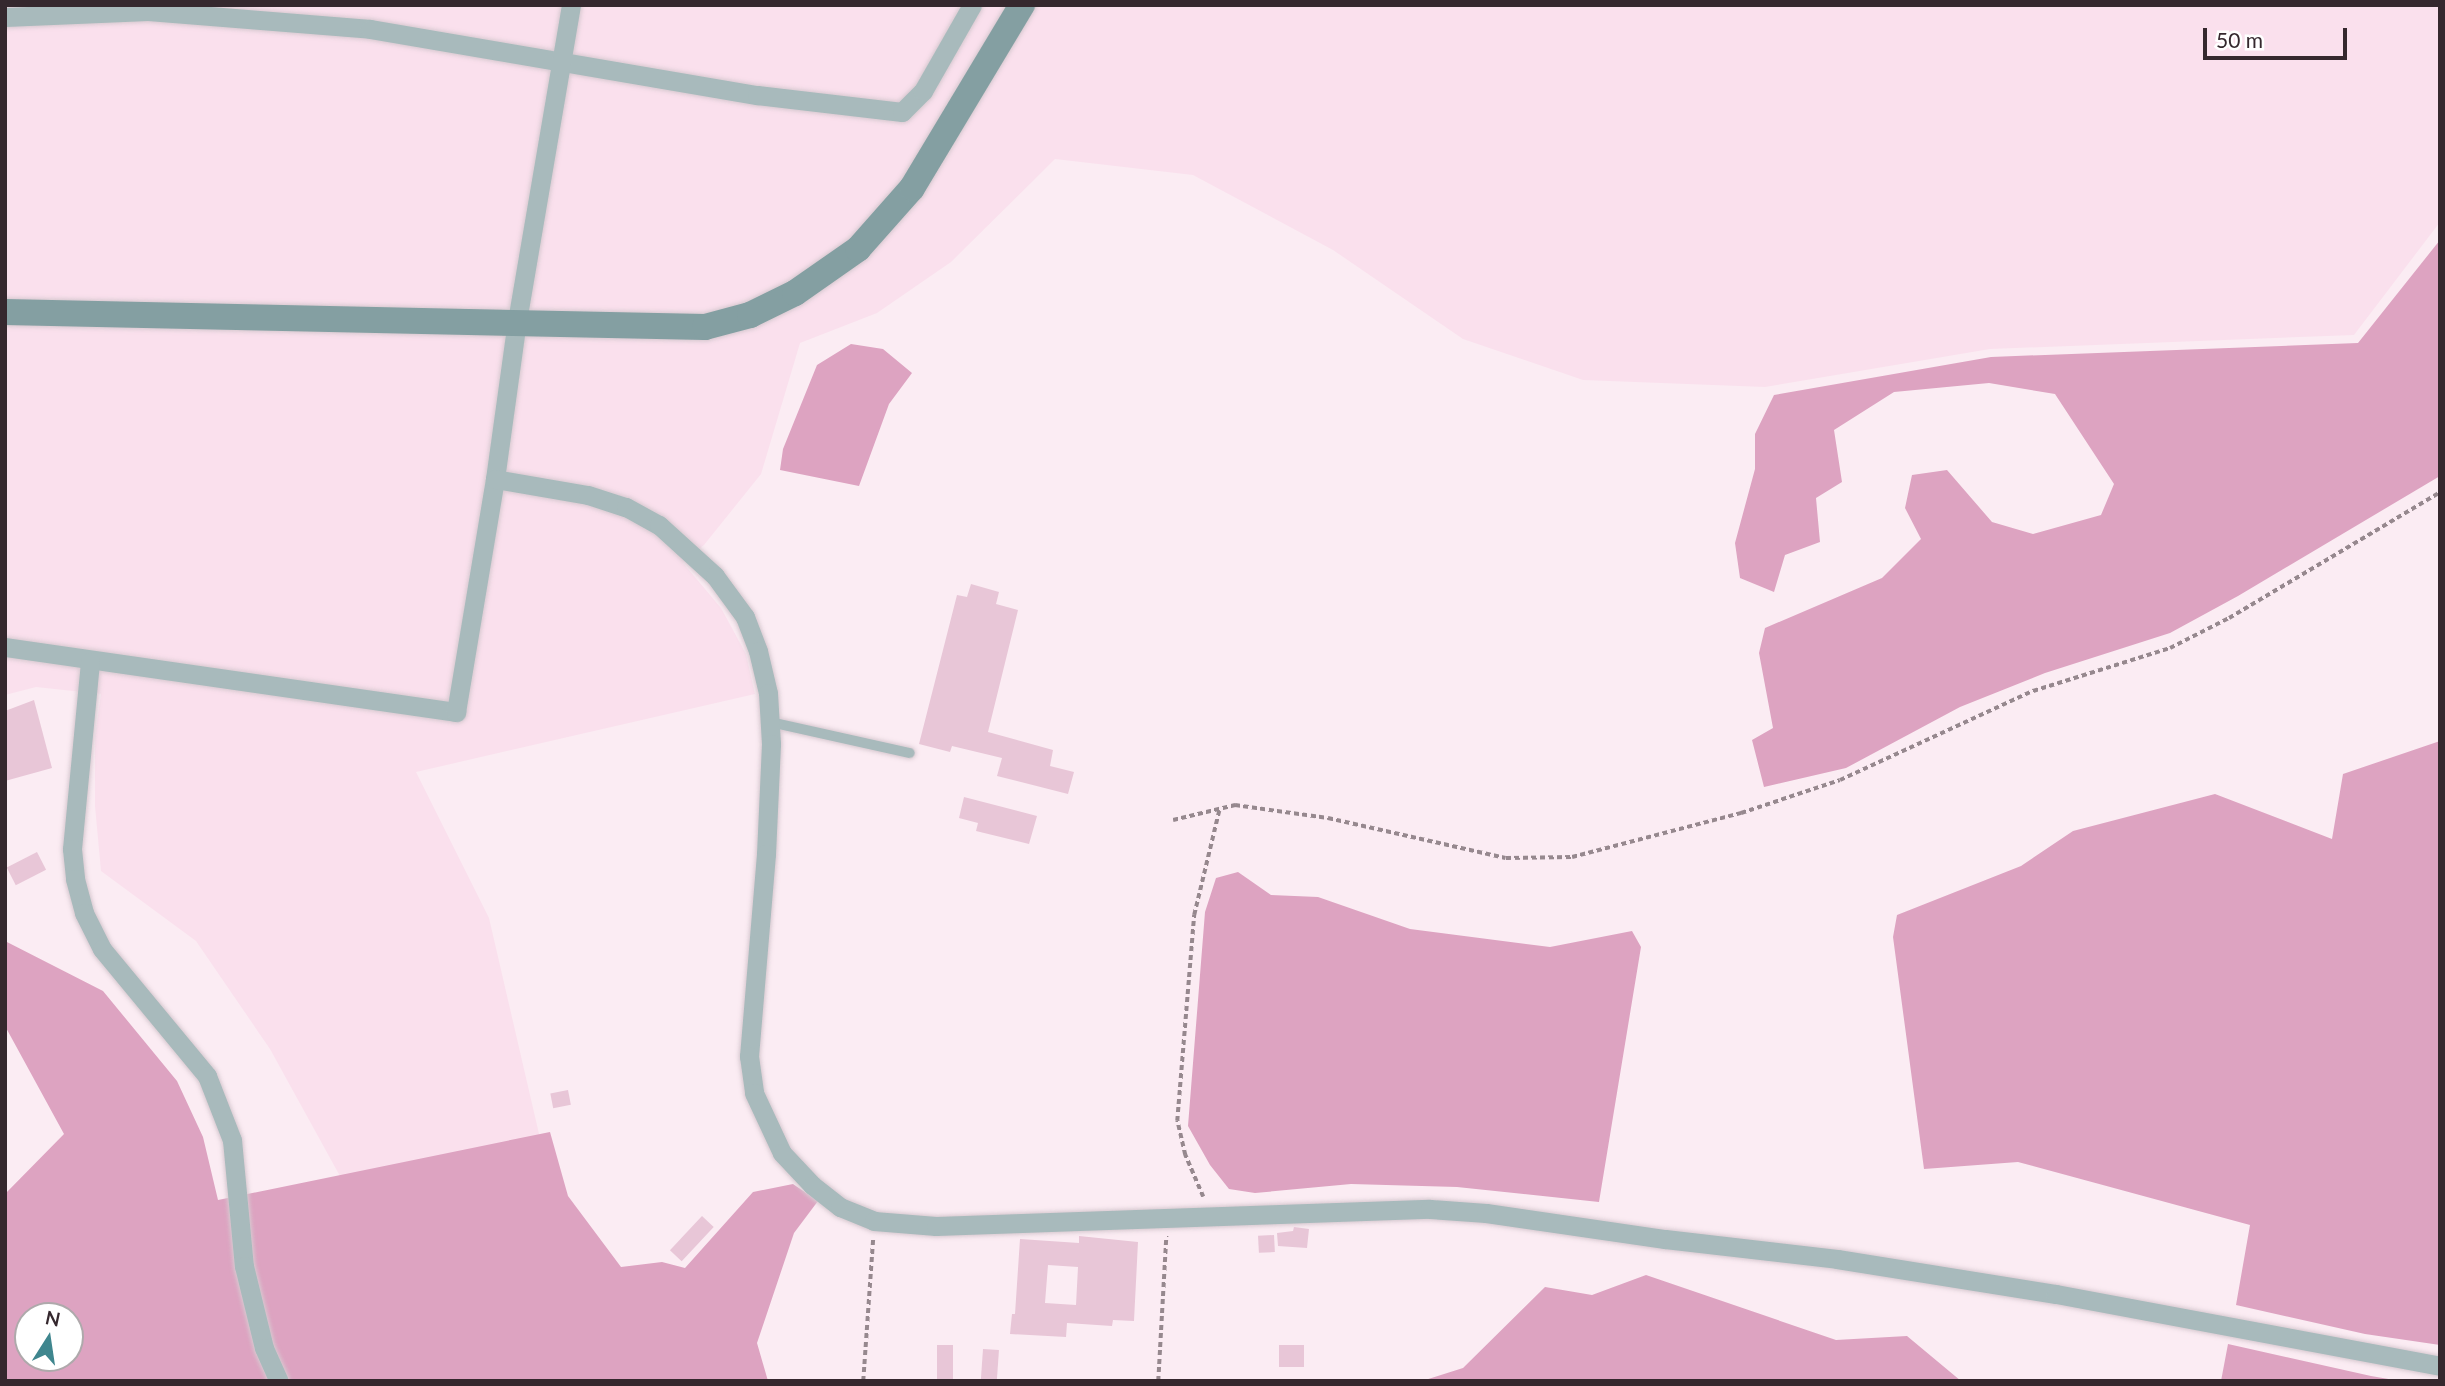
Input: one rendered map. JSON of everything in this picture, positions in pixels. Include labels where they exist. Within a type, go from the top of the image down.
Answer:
[{"type":"street","points":[[5,647],[90,662],[456,712],[495,479],[517,321],[571,5]]},
{"type":"street","points":[[5,17],[148,11],[370,29],[757,95],[902,112],[923,91],[972,5]]},
{"type":"street","points":[[5,313],[517,321],[705,327],[750,315],[795,293],[858,249],[912,188],[1022,5]]},
{"type":"street","points":[[495,479],[588,495],[626,508],[659,525],[715,576],[745,618],[758,651],[768,693],[770,722],[766,854],[749,1056],[754,1093],[782,1153],[812,1185],[840,1207],[874,1221],[936,1226],[1430,1209],[1546,1220],[1665,1239],[1837,1259],[2056,1294],[2440,1366]]},
{"type":"street","points":[[90,662],[72,849],[78,891],[84,913],[102,949],[207,1076],[232,1140],[244,1266],[264,1348],[279,1381]]},
{"type":"lane","points":[[770,722],[910,752]]},
{"type":"path","points":[[1172,820],[1235,805],[1328,818],[1506,858],[1572,857],[1728,817],[1840,780],[2033,691],[2170,648],[2229,618],[2440,492]]},
{"type":"path","points":[[1211,1215],[1185,1155],[1177,1121],[1194,915],[1219,809]]},
{"type":"path","points":[[1158,1381],[1167,1217]]},
{"type":"path","points":[[863,1381],[874,1221]]},
{"type":"shaded area","points":[[5,5],[2440,5],[2440,222],[2354,335],[1990,349],[1765,387],[1583,380],[1463,339],[1333,250],[1193,175],[1055,159],[951,262],[877,313],[800,343],[761,474],[704,545],[683,563],[721,608],[746,654],[755,694],[416,772],[489,918],[549,1177],[346,1187],[270,1049],[196,941],[101,871],[95,806],[95,736],[101,694],[36,687],[5,695]]},
{"type":"shaded area","points":[[2440,240],[2440,476],[2238,596],[2170,633],[2045,673],[1960,707],[1846,768],[1764,787],[1752,740],[1773,728],[1759,653],[1765,628],[1882,578],[1921,539],[1905,508],[1912,475],[1947,470],[1992,522],[2033,534],[2101,515],[2114,484],[2055,394],[1989,383],[1894,392],[1834,430],[1842,482],[1816,498],[1820,542],[1785,555],[1774,592],[1740,578],[1735,543],[1755,469],[1755,434],[1774,395],[1991,357],[2358,343]]},
{"type":"shaded area","points":[[851,344],[883,349],[912,373],[889,404],[859,486],[780,470],[783,449],[817,365]]},
{"type":"shaded area","points":[[2440,741],[2440,1345],[2365,1334],[2236,1305],[2250,1225],[2018,1162],[1924,1169],[1893,937],[1897,915],[2021,866],[2073,831],[2215,794],[2332,839],[2343,774]]},
{"type":"shaded area","points":[[1238,872],[1271,895],[1318,897],[1410,929],[1550,947],[1632,931],[1641,947],[1599,1202],[1457,1187],[1351,1184],[1255,1193],[1229,1189],[1210,1165],[1188,1126],[1205,912],[1216,878]]},
{"type":"shaded area","points":[[5,941],[103,991],[177,1081],[203,1137],[218,1200],[550,1132],[568,1196],[621,1267],[662,1262],[685,1268],[753,1192],[793,1184],[818,1201],[794,1233],[757,1343],[768,1381],[5,1381],[5,1194],[64,1134],[5,1026]]},
{"type":"shaded area","points":[[1646,1275],[1836,1340],[1907,1336],[1961,1381],[1422,1381],[1463,1368],[1545,1287],[1592,1295]]},
{"type":"shaded area","points":[[2228,1344],[2371,1376],[2400,1381],[2221,1381]]},
{"type":"building","points":[[971,584],[999,592],[996,604],[1018,610],[988,732],[1053,750],[1050,766],[1074,772],[1068,794],[997,776],[1002,758],[952,746],[950,752],[919,744],[957,595],[967,597]]},
{"type":"building","points":[[34,700],[52,768],[5,781],[5,711]]},
{"type":"building","points":[[964,797],[1037,816],[1029,844],[976,831],[978,823],[959,818]]},
{"type":"building","points":[[37,852],[46,870],[16,885],[7,867]]},
{"type":"building","points":[[568,1090],[571,1105],[553,1108],[550,1093]]},
{"type":"building","points":[[702,1216],[714,1227],[682,1261],[670,1250]]},
{"type":"building","points":[[1294,1227],[1309,1229],[1307,1248],[1278,1246],[1277,1233],[1293,1231]]},
{"type":"building","points":[[1274,1235],[1275,1252],[1259,1253],[1258,1236]]},
{"type":"building","points":[[1079,1236],[1138,1242],[1134,1321],[1113,1320],[1112,1326],[1067,1323],[1066,1337],[1010,1334],[1012,1314],[1015,1314],[1020,1239],[1079,1243]],"holes":[[[1048,1265],[1078,1267],[1076,1305],[1045,1303]]]},
{"type":"building","points":[[937,1345],[953,1345],[953,1381],[937,1381]]},
{"type":"building","points":[[1279,1345],[1304,1345],[1304,1367],[1279,1367]]},
{"type":"building","points":[[983,1349],[999,1350],[997,1381],[981,1381]]}]
